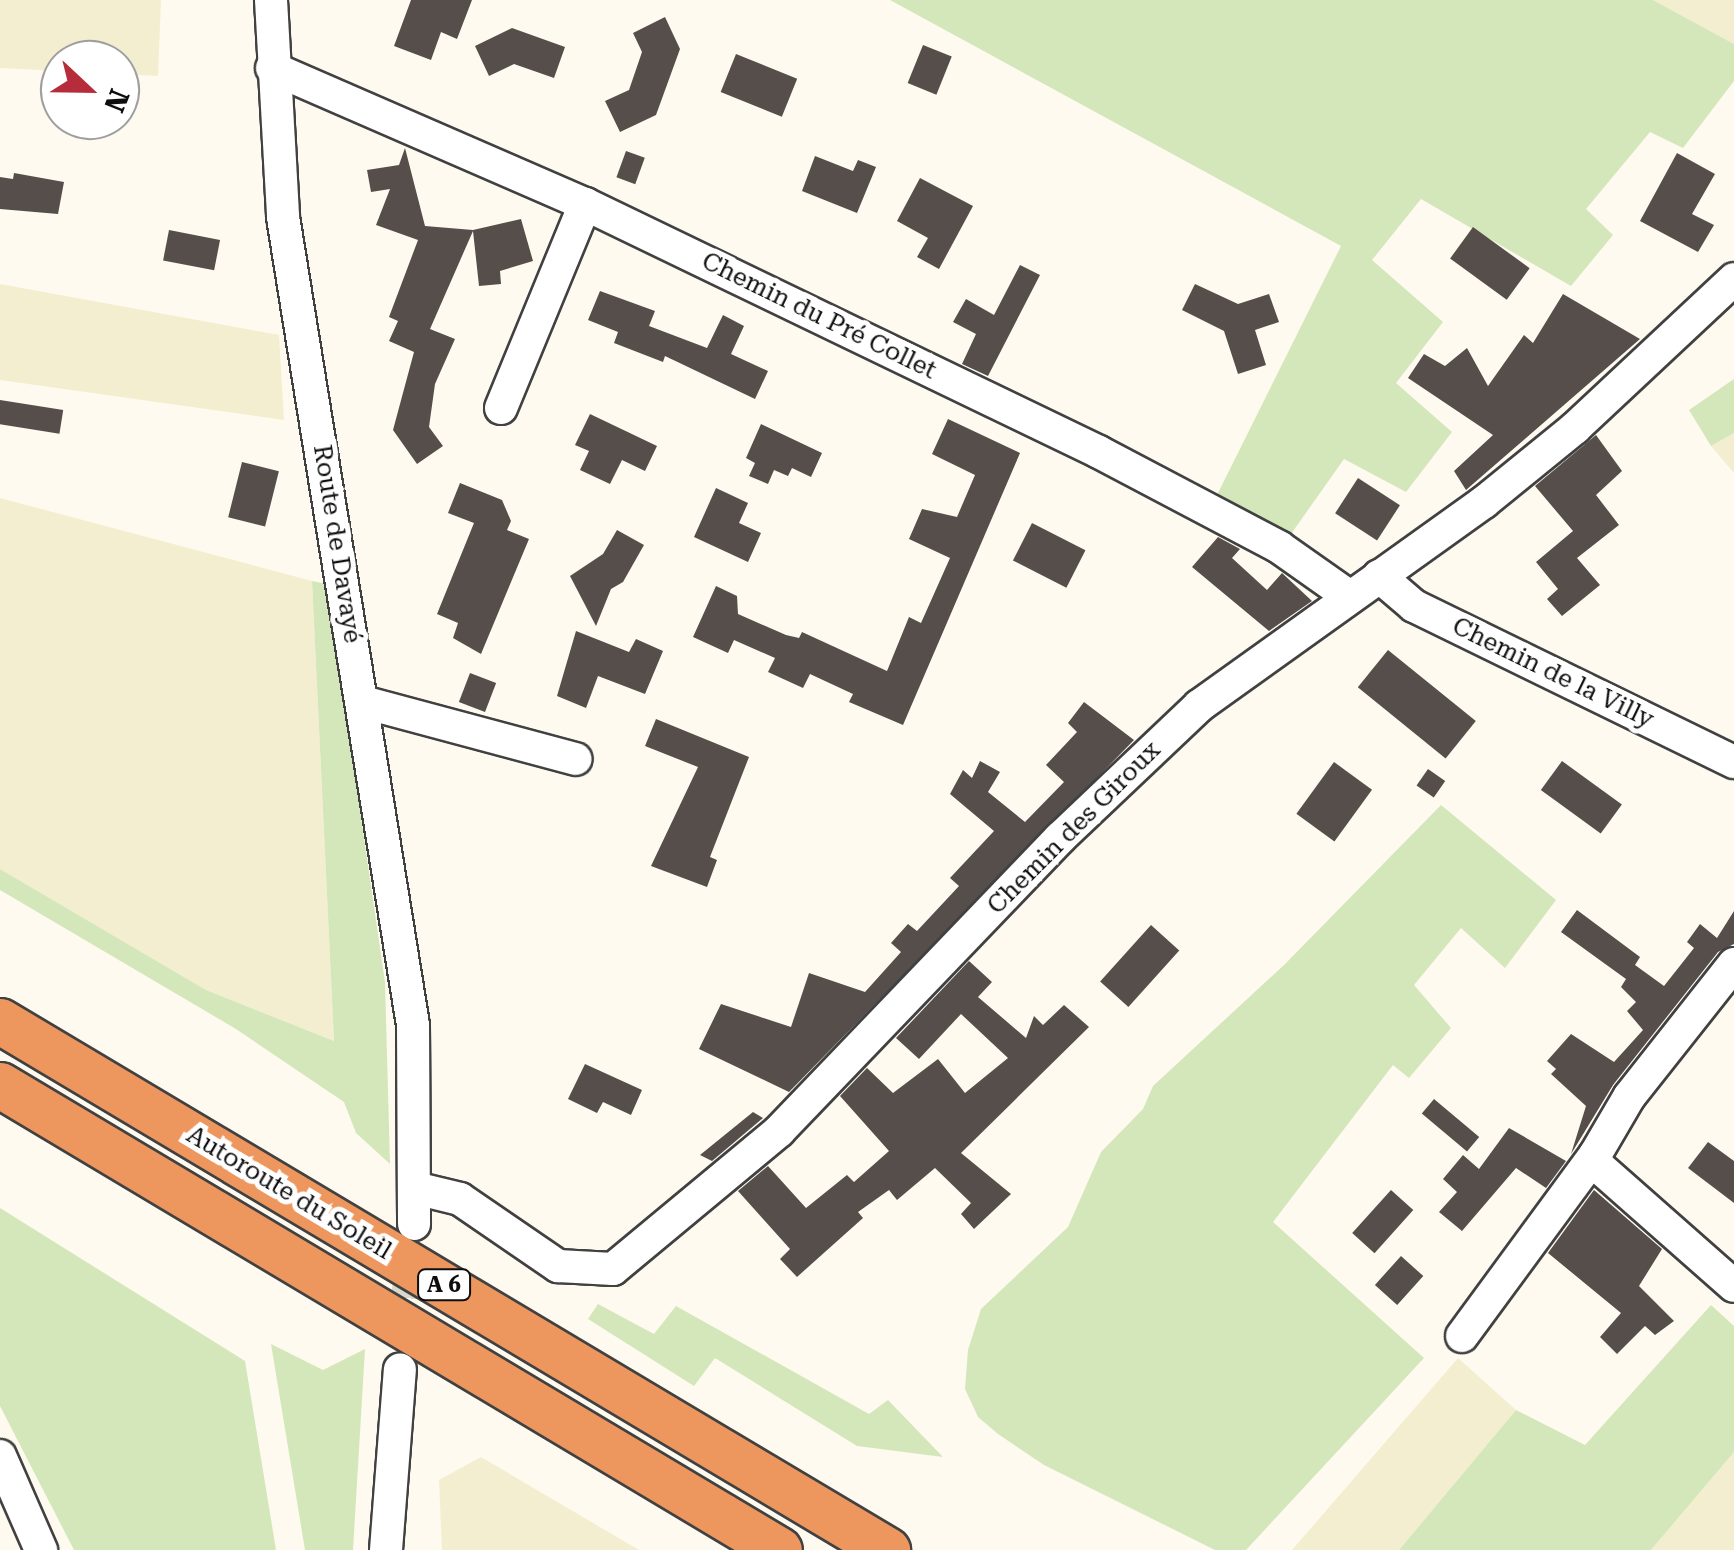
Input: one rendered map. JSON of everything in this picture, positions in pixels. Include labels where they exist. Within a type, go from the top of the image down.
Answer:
[{"type":"highway","name":"Autoroute du Soleil","points":[[0,1021],[888,1550]]},
{"type":"highway","name":"A 6","points":[[0,1085],[778,1550]]},
{"type":"street","name":"Route de Davayé","points":[[271,0],[283,218],[401,935],[415,1086],[414,1224]]},
{"type":"street","name":"Chemin du Pré Collet","points":[[272,68],[585,204],[1099,452],[1280,547],[1350,597]]},
{"type":"street","points":[[500,408],[585,204]]},
{"type":"street","name":"Chemin des Giroux","points":[[414,1188],[460,1199],[558,1266],[613,1269],[779,1131],[1060,838],[1200,706],[1575,428],[1734,279]]},
{"type":"street","name":"Chemin de la Villy","points":[[1379,576],[1414,606],[1734,762]]},
{"type":"street","points":[[363,702],[576,759]]},
{"type":"street","points":[[1462,1336],[1595,1155],[1599,1139],[1734,964]]},
{"type":"street","points":[[1595,1155],[1598,1166],[1734,1286]]},
{"type":"street","points":[[386,1550],[400,1370]]},
{"type":"street","points":[[0,1456],[41,1550]]},
{"type":"shaded area","points":[[0,0],[161,0],[158,76],[140,75],[140,40],[40,40],[40,70],[0,68]]},
{"type":"shaded area","points":[[1653,0],[1734,0],[1734,44]]},
{"type":"shaded area","points":[[0,284],[279,335],[284,420],[0,380]]},
{"type":"shaded area","points":[[1734,433],[1734,473],[1711,446]]},
{"type":"shaded area","points":[[0,498],[312,581],[334,1041],[206,990],[0,869]]},
{"type":"shaded area","points":[[1458,1358],[1516,1410],[1399,1550],[1292,1550]]},
{"type":"shaded area","points":[[1734,1452],[1734,1550],[1651,1550]]},
{"type":"shaded area","points":[[481,1457],[639,1550],[442,1550],[439,1480]]},
{"type":"green space","points":[[890,0],[1653,0],[1734,44],[1734,81],[1683,148],[1650,132],[1586,209],[1613,235],[1571,286],[1421,199],[1372,260],[1443,322],[1396,383],[1452,432],[1406,492],[1344,459],[1291,534],[1217,495],[1341,246]]},
{"type":"green space","points":[[1734,379],[1734,433],[1711,446],[1689,410]]},
{"type":"green space","points":[[312,581],[327,584],[385,982],[390,1164],[356,1133],[344,1102],[236,1029],[0,890],[0,869],[206,990],[334,1041]]},
{"type":"green space","points":[[1441,805],[1556,900],[1505,968],[1461,928],[1414,985],[1451,1028],[1409,1078],[1393,1065],[1273,1222],[1424,1358],[1246,1550],[1215,1550],[1044,1465],[998,1434],[978,1417],[965,1389],[968,1350],[981,1309],[1068,1227],[1101,1152],[1143,1109],[1153,1086],[1284,965]]},
{"type":"green space","points":[[0,1208],[245,1361],[276,1550],[74,1550],[0,1406]]},
{"type":"green space","points":[[598,1304],[654,1334],[676,1306],[869,1414],[888,1400],[943,1457],[857,1446],[715,1358],[694,1386],[588,1319]]},
{"type":"green space","points":[[1711,1305],[1734,1326],[1734,1452],[1651,1550],[1399,1550],[1516,1410],[1585,1445]]},
{"type":"green space","points":[[271,1344],[323,1370],[365,1349],[353,1550],[305,1550]]},
{"type":"building","points":[[411,0],[472,0],[457,39],[441,32],[431,60],[394,46]]},
{"type":"building","points":[[665,17],[680,49],[656,115],[620,132],[605,101],[629,90],[642,52],[633,33]]},
{"type":"building","points":[[512,28],[565,47],[554,78],[514,64],[489,76],[475,46]]},
{"type":"building","points":[[923,45],[952,57],[936,95],[908,83]]},
{"type":"building","points":[[736,54],[797,79],[782,117],[721,92]]},
{"type":"building","points":[[405,148],[425,226],[473,230],[521,219],[533,261],[500,271],[501,284],[479,286],[473,231],[430,329],[455,339],[435,384],[429,427],[443,446],[417,464],[393,430],[414,352],[389,341],[398,321],[389,317],[418,240],[376,225],[390,189],[371,192],[367,170],[399,165]]},
{"type":"building","points":[[626,151],[645,158],[635,184],[616,177]]},
{"type":"building","points":[[1677,153],[1715,174],[1692,214],[1714,225],[1698,252],[1640,221]]},
{"type":"building","points":[[815,156],[853,171],[858,160],[876,167],[857,213],[802,191]]},
{"type":"building","points":[[14,173],[64,182],[58,214],[0,209],[0,177],[13,179]]},
{"type":"building","points":[[920,178],[973,206],[939,269],[917,257],[928,238],[897,221]]},
{"type":"building","points":[[1473,227],[1530,268],[1507,300],[1450,259]]},
{"type":"building","points":[[169,230],[220,240],[214,270],[163,260]]},
{"type":"building","points":[[1020,265],[1040,275],[988,376],[962,364],[976,334],[953,322],[966,299],[994,315]]},
{"type":"building","points":[[1195,284],[1238,304],[1269,294],[1279,322],[1255,330],[1266,365],[1238,374],[1224,331],[1182,310]]},
{"type":"building","points":[[600,291],[655,311],[649,326],[707,348],[723,315],[744,326],[731,354],[768,371],[755,399],[665,356],[663,362],[614,343],[618,332],[588,320]]},
{"type":"building","points":[[1563,294],[1640,339],[1466,490],[1454,471],[1493,435],[1408,378],[1424,354],[1445,366],[1467,348],[1488,386],[1524,335],[1533,343]]},
{"type":"building","points":[[0,400],[63,410],[59,434],[0,424]]},
{"type":"building","points":[[590,414],[657,446],[645,471],[622,460],[610,484],[580,470],[589,451],[575,445]]},
{"type":"building","points":[[948,419],[1020,453],[903,725],[849,702],[853,694],[810,674],[803,688],[768,672],[775,658],[734,640],[728,653],[693,637],[716,586],[737,596],[738,614],[786,635],[799,638],[802,632],[887,671],[909,617],[921,623],[950,558],[909,539],[922,509],[957,517],[975,475],[932,454]]},
{"type":"building","points":[[761,424],[822,453],[811,477],[792,468],[788,476],[774,470],[768,484],[749,476],[755,463],[746,458]]},
{"type":"building","points":[[1596,435],[1622,471],[1596,495],[1619,525],[1577,558],[1600,585],[1562,616],[1547,599],[1558,589],[1536,562],[1573,531],[1535,486]]},
{"type":"building","points":[[242,462],[279,471],[265,526],[228,517]]},
{"type":"building","points":[[1358,478],[1400,505],[1377,540],[1335,513]]},
{"type":"building","points":[[460,483],[502,500],[511,521],[507,530],[529,539],[481,654],[453,638],[458,623],[437,614],[474,523],[448,513]]},
{"type":"building","points":[[716,488],[748,503],[739,523],[761,533],[748,562],[694,537]]},
{"type":"building","points":[[1032,523],[1085,550],[1066,588],[1013,560]]},
{"type":"building","points":[[617,530],[644,545],[623,582],[611,589],[596,626],[570,576],[603,554]]},
{"type":"building","points":[[1218,537],[1240,549],[1232,558],[1267,590],[1282,573],[1312,601],[1269,631],[1192,567]]},
{"type":"building","points":[[576,631],[629,652],[636,639],[663,651],[645,694],[598,676],[586,708],[557,696]]},
{"type":"building","points":[[1388,650],[1476,721],[1446,758],[1358,687]]},
{"type":"building","points":[[470,673],[496,683],[485,712],[459,702]]},
{"type":"building","points":[[1084,702],[1134,740],[789,1092],[699,1049],[721,1004],[791,1027],[809,973],[865,992],[901,952],[891,943],[908,924],[917,931],[959,886],[950,878],[994,831],[950,794],[963,770],[972,778],[980,761],[1000,772],[988,792],[1025,822],[1064,782],[1046,765],[1077,732],[1068,723]]},
{"type":"building","points":[[656,719],[749,757],[710,857],[717,860],[707,887],[651,866],[698,767],[645,746]]},
{"type":"building","points":[[1562,761],[1622,804],[1601,834],[1541,790]]},
{"type":"building","points":[[1334,762],[1372,790],[1334,841],[1296,814]]},
{"type":"building","points":[[1428,769],[1445,781],[1434,797],[1417,785]]},
{"type":"building","points":[[1577,910],[1640,957],[1635,965],[1664,986],[1694,948],[1687,942],[1700,924],[1717,938],[1734,911],[1734,944],[1718,952],[1613,1085],[1571,1154],[1586,1106],[1551,1074],[1556,1069],[1547,1061],[1571,1034],[1614,1062],[1643,1030],[1627,1011],[1636,1002],[1621,987],[1626,979],[1561,932]]},
{"type":"building","points":[[1151,925],[1179,950],[1128,1007],[1100,981]]},
{"type":"building","points":[[969,961],[992,982],[978,997],[1026,1038],[1034,1016],[1043,1025],[1064,1005],[1089,1027],[961,1153],[1011,1194],[974,1229],[961,1214],[971,1203],[935,1168],[897,1200],[889,1190],[858,1212],[863,1218],[797,1277],[780,1259],[790,1249],[738,1191],[768,1166],[806,1208],[847,1175],[854,1182],[889,1151],[840,1096],[867,1068],[893,1093],[938,1059],[965,1093],[1008,1058],[961,1014],[919,1059],[896,1038]]},
{"type":"building","points":[[585,1064],[642,1090],[631,1115],[603,1102],[597,1113],[568,1099]]},
{"type":"building","points":[[1434,1099],[1479,1137],[1467,1151],[1422,1114]]},
{"type":"building","points":[[753,1112],[763,1118],[712,1161],[700,1155]]},
{"type":"building","points":[[1509,1128],[1566,1161],[1546,1188],[1516,1168],[1462,1231],[1439,1212],[1457,1192],[1443,1179],[1463,1155],[1479,1169]]},
{"type":"building","points":[[1708,1142],[1734,1161],[1734,1203],[1688,1168]]},
{"type":"building","points":[[1391,1190],[1413,1210],[1374,1253],[1352,1233]]},
{"type":"building","points":[[1594,1190],[1662,1249],[1639,1286],[1674,1321],[1655,1335],[1645,1326],[1617,1354],[1600,1337],[1621,1313],[1548,1253]]},
{"type":"building","points":[[1401,1256],[1423,1276],[1397,1305],[1375,1285]]},
{"type":"tunnel","points":[[403,1346],[412,1246]]}]
